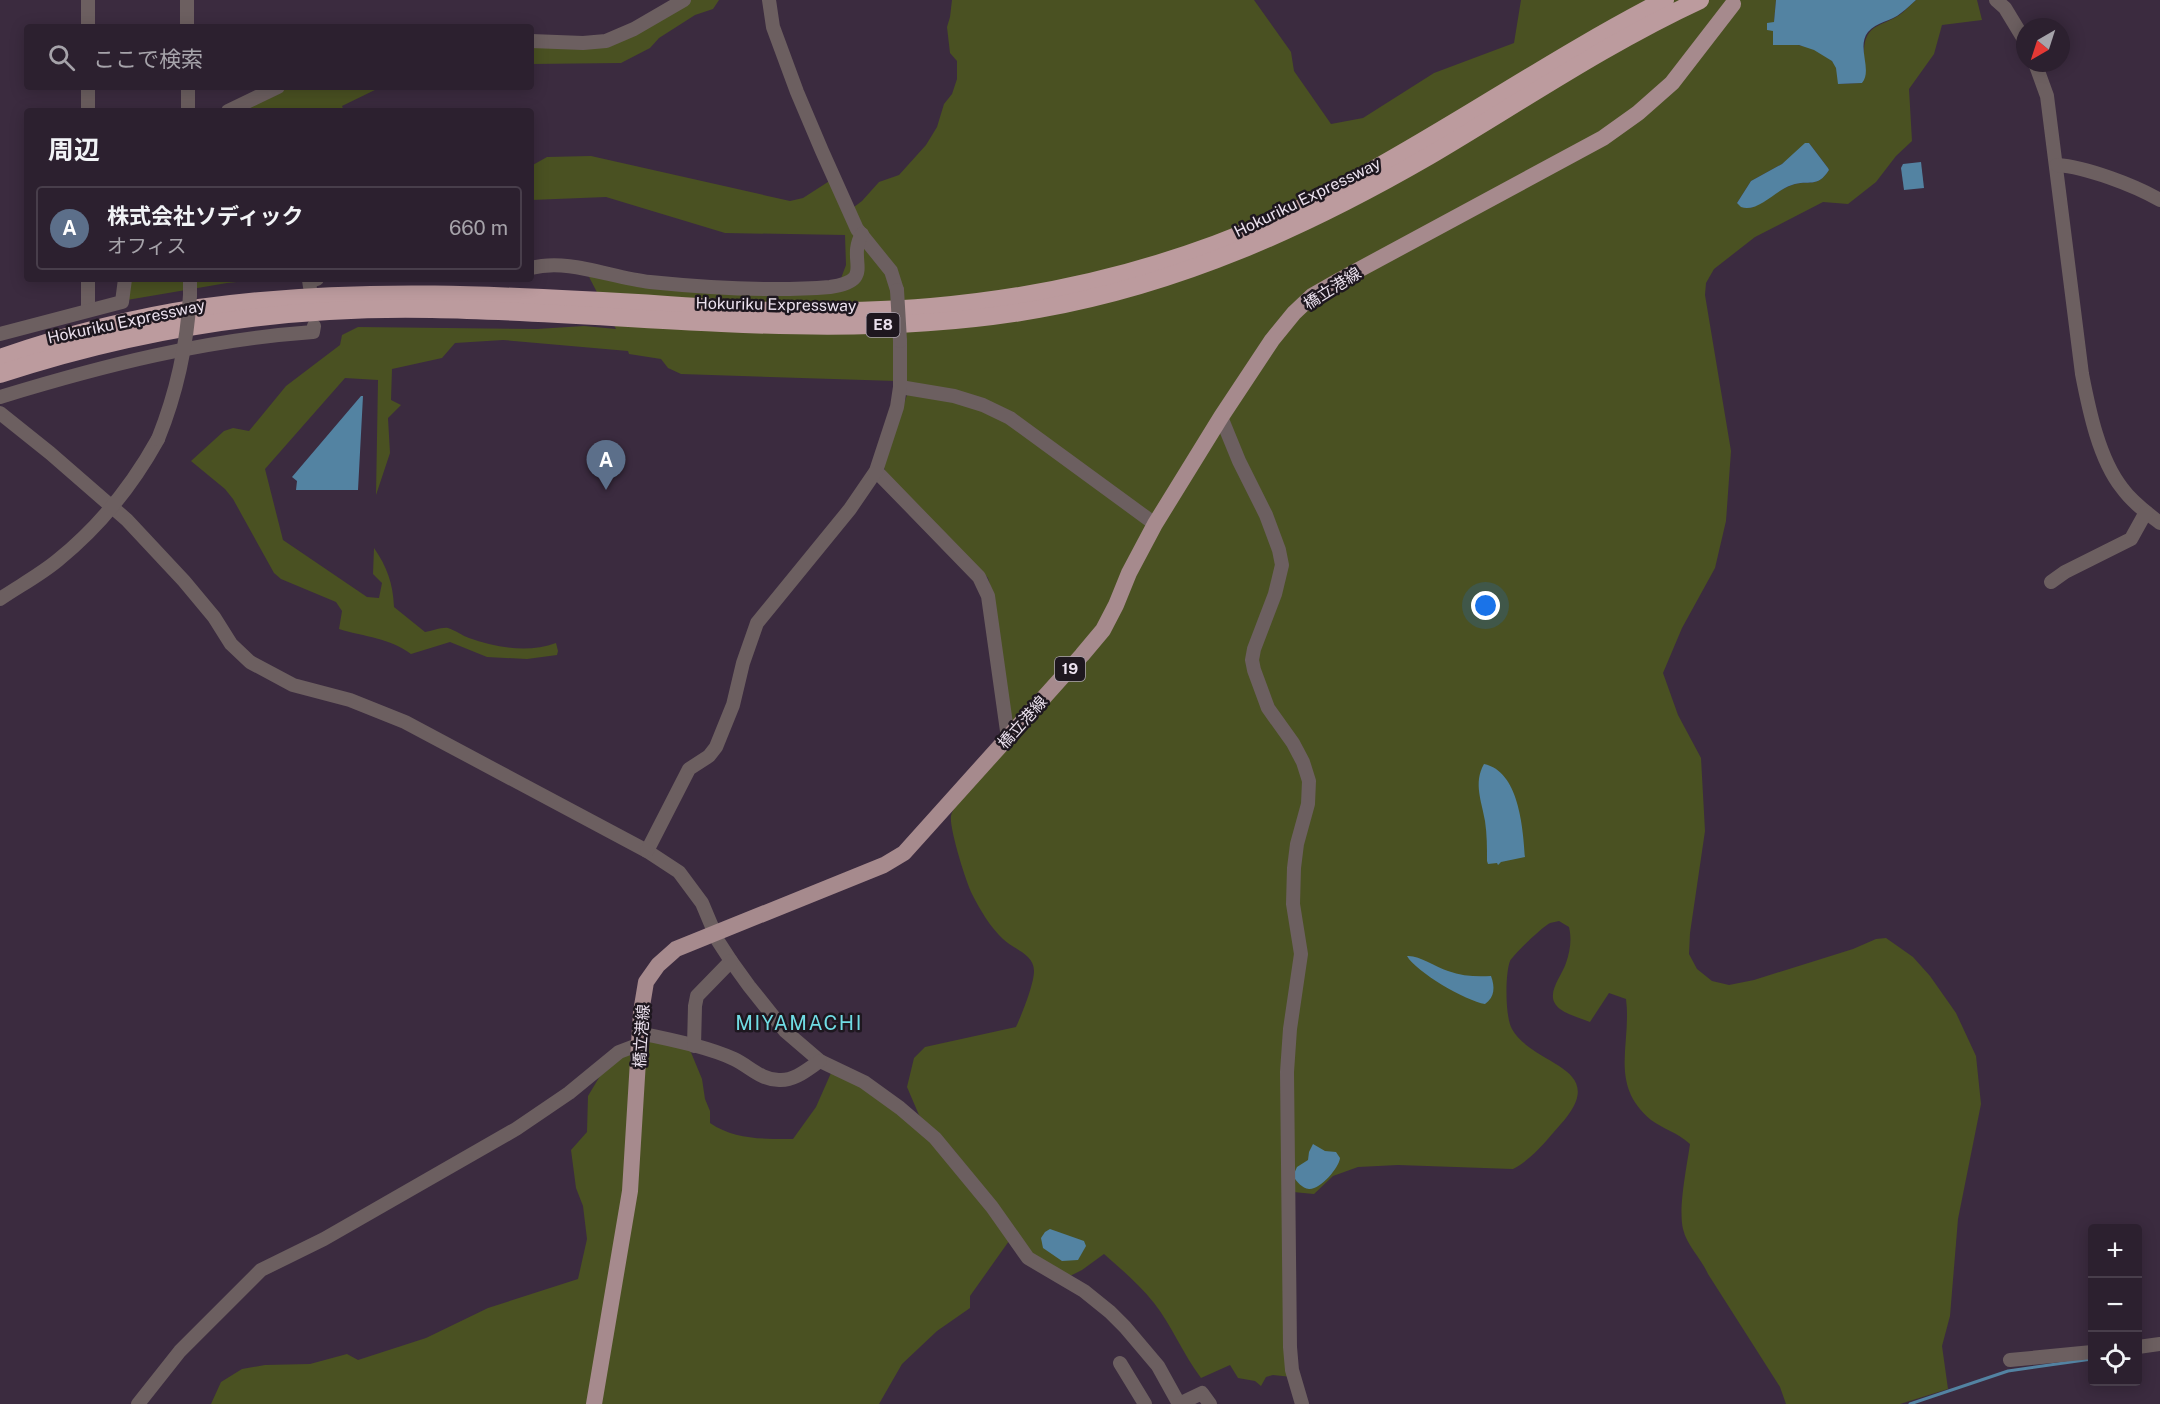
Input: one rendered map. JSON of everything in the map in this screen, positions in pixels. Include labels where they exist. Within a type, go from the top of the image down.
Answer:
[{"type":"highway","name":"Hokuriku Expressway","points":[[0,358],[76,334],[197,308],[308,297],[424,293],[760,310],[827,311],[930,307],[1031,295],[1073,286],[1183,256],[1282,217],[1386,163],[1577,47],[1665,0]]},
{"type":"highway","name":"Hokuriku Expressway","points":[[0,374],[42,360],[148,333],[199,324],[308,312],[428,309],[708,323],[825,326],[930,322],[985,317],[1069,302],[1139,285],[1288,231],[1365,192],[1433,153],[1624,38],[1700,0]]},
{"type":"main road","name":"橋立港線","points":[[594,1404],[630,1191],[641,1012],[646,982],[658,964],[676,950],[884,865],[904,853],[1103,630],[1155,524],[1221,417],[1272,340],[1294,313],[1312,296],[1603,138],[1672,83],[1733,4]]},
{"type":"street","points":[[88,0],[88,24]]},
{"type":"street","points":[[187,0],[187,24]]},
{"type":"street","points":[[534,41],[583,43],[606,41],[634,29],[684,0]]},
{"type":"street","points":[[647,851],[689,769],[709,756],[716,747],[733,705],[743,663],[757,623],[850,509],[876,471],[897,407],[900,387],[897,290],[891,271],[857,229],[797,92],[773,27],[769,0]]},
{"type":"street","points":[[1996,0],[2016,27]]},
{"type":"street","points":[[2038,72],[2047,96],[2088,405],[2115,478],[2122,489],[2145,512],[2160,523]]},
{"type":"street","points":[[88,90],[88,108]]},
{"type":"street","points":[[188,90],[188,108]]},
{"type":"street","points":[[234,108],[272,90]]},
{"type":"street","points":[[2057,165],[2074,166],[2160,200]]},
{"type":"street","points":[[534,268],[561,266],[647,282],[715,288],[830,287],[845,285],[854,279],[857,273],[859,240],[862,234]]},
{"type":"street","points":[[88,282],[88,310]]},
{"type":"street","points":[[0,334],[122,302],[125,282]]},
{"type":"street","points":[[0,599],[57,561],[97,525],[114,507],[143,465],[168,415],[182,369],[190,282]]},
{"type":"street","points":[[0,397],[103,366],[210,344],[313,332],[314,326]]},
{"type":"street","points":[[900,387],[954,396],[1010,418],[1155,524]]},
{"type":"street","points":[[0,413],[114,507],[184,581],[214,617],[231,644],[250,662],[293,685],[350,700],[405,722],[647,851],[679,872],[702,903],[715,934],[731,961],[774,1019],[806,1051],[820,1061],[864,1082],[900,1108],[935,1138],[992,1207],[1028,1258],[1084,1292],[1110,1312],[1158,1366],[1179,1404],[1203,1393]]},
{"type":"street","points":[[1221,417],[1239,461],[1266,515],[1282,565],[1275,594],[1254,649],[1252,660],[1254,670],[1268,708],[1304,762],[1309,781],[1308,804],[1297,843],[1294,867],[1293,904],[1301,954],[1290,1029],[1287,1072],[1290,1347],[1292,1370],[1302,1404]]},
{"type":"street","points":[[876,471],[979,577],[989,604],[1008,738]]},
{"type":"street","points":[[2051,582],[2065,572],[2131,539],[2145,512]]},
{"type":"street","points":[[694,1046],[697,996],[731,961]]},
{"type":"street","points":[[138,1404],[180,1351],[261,1270],[324,1239],[516,1129],[569,1093],[640,1038],[694,1046],[733,1058],[761,1075],[780,1080],[798,1076],[820,1061]]},
{"type":"street","points":[[2142,1346],[2160,1344]]},
{"type":"street","points":[[2010,1360],[2088,1352]]},
{"type":"street","points":[[1120,1363],[1146,1404]]},
{"type":"green space","points":[[691,0],[719,0],[713,9],[695,15],[659,38],[650,48],[621,63],[534,64],[534,43],[582,47]]},
{"type":"green space","points":[[952,0],[1254,0],[1291,52],[1294,71],[1331,124],[1363,118],[1434,73],[1514,43],[1521,0],[1776,0],[1774,23],[1768,23],[1773,31],[1773,45],[1797,45],[1819,51],[1834,63],[1839,84],[1862,83],[1865,71],[1865,42],[1868,35],[1877,26],[1902,13],[1916,0],[1977,0],[1982,20],[1942,25],[1934,54],[1909,89],[1912,141],[1896,156],[1876,182],[1848,204],[1823,202],[1755,237],[1714,269],[1706,283],[1705,295],[1731,451],[1726,521],[1715,568],[1682,628],[1663,673],[1678,715],[1701,758],[1705,831],[1689,954],[1697,969],[1712,981],[1729,985],[1754,980],[1853,949],[1876,939],[1886,938],[1913,957],[1930,976],[1956,1013],[1976,1056],[1981,1104],[1958,1219],[1950,1316],[1942,1346],[1948,1389],[1900,1404],[1786,1404],[1780,1387],[1685,1235],[1682,1210],[1690,1144],[1651,1120],[1638,1106],[1630,1092],[1625,1063],[1626,999],[1609,993],[1590,1022],[1567,1013],[1555,1004],[1553,993],[1566,963],[1570,941],[1569,927],[1559,921],[1550,923],[1541,930],[1510,961],[1506,995],[1512,1029],[1522,1042],[1564,1069],[1574,1079],[1578,1090],[1574,1105],[1560,1125],[1538,1149],[1513,1169],[1398,1165],[1358,1167],[1333,1176],[1314,1194],[1293,1192],[1292,1377],[1273,1375],[1266,1377],[1261,1386],[1255,1381],[1238,1378],[1230,1365],[1201,1378],[1154,1303],[1104,1254],[1068,1277],[1043,1263],[1026,1248],[997,1204],[953,1149],[919,1115],[907,1087],[914,1058],[925,1047],[1016,1027],[1030,991],[1034,971],[1031,960],[1007,943],[994,930],[982,912],[969,888],[955,843],[951,822],[954,809],[1003,752],[993,596],[988,578],[886,474],[883,464],[907,395],[906,389],[896,381],[681,374],[668,368],[661,359],[629,354],[628,351],[503,340],[455,343],[442,358],[392,369],[391,400],[401,405],[388,418],[390,453],[376,495],[378,380],[345,378],[265,469],[283,540],[367,597],[379,598],[382,583],[373,574],[374,548],[388,576],[394,607],[425,632],[448,628],[479,641],[512,648],[535,648],[556,643],[557,655],[527,659],[487,657],[450,642],[411,654],[395,644],[339,629],[342,611],[336,602],[281,579],[274,573],[233,499],[225,489],[191,461],[224,431],[233,428],[249,431],[286,386],[340,345],[342,335],[358,327],[537,329],[584,326],[616,329],[587,273],[837,289],[846,265],[845,235],[725,233],[606,197],[534,200],[534,164],[547,157],[591,156],[790,201],[803,198],[831,180],[846,213],[862,201],[879,182],[899,175],[926,145],[937,127],[944,104],[952,94],[957,79],[957,61],[950,53],[947,27]],"holes":[[[1809,143],[1829,170],[1816,182],[1798,183],[1787,187],[1751,208],[1737,203],[1751,181],[1782,164]]]},
{"type":"green space","points":[[280,90],[375,90],[342,106],[343,108],[239,108]]},
{"type":"green space","points":[[128,282],[237,282],[227,283],[127,300]]},
{"type":"green space","points":[[648,1038],[690,1050],[702,1079],[705,1099],[710,1111],[710,1123],[740,1136],[793,1139],[816,1107],[831,1073],[859,1086],[909,1122],[932,1144],[973,1191],[1009,1241],[970,1296],[970,1308],[937,1331],[902,1364],[879,1404],[211,1404],[221,1382],[242,1369],[265,1365],[310,1364],[347,1354],[358,1360],[426,1338],[488,1308],[578,1279],[587,1239],[583,1206],[576,1188],[571,1150],[587,1132],[588,1096],[603,1071]]},
{"type":"water","points":[[1776,0],[1916,0],[1897,16],[1875,26],[1868,32],[1864,44],[1866,72],[1862,83],[1838,84],[1836,68],[1832,61],[1814,50],[1799,45],[1773,45],[1773,31],[1767,30],[1767,23],[1774,22]]},
{"type":"water","points":[[1805,143],[1809,143],[1829,170],[1821,180],[1792,185],[1754,207],[1741,207],[1737,203],[1751,181],[1782,164]]},
{"type":"water","points":[[1921,162],[1924,188],[1904,190],[1901,168],[1903,164]]},
{"type":"water","points":[[363,396],[358,490],[296,490],[297,481],[292,477]]},
{"type":"water","points":[[1484,764],[1496,769],[1505,777],[1512,789],[1523,831],[1525,857],[1501,862],[1498,865],[1497,863],[1488,864],[1487,861],[1486,826],[1479,785]]},
{"type":"water","points":[[1407,956],[1417,957],[1459,974],[1491,976],[1492,995],[1485,1004],[1466,997],[1420,970]]},
{"type":"water","points":[[1313,1144],[1325,1151],[1336,1152],[1340,1158],[1328,1178],[1318,1186],[1309,1189],[1293,1176],[1297,1167],[1308,1160]]},
{"type":"water","points":[[1050,1229],[1084,1241],[1086,1246],[1078,1260],[1062,1261],[1043,1248],[1041,1238]]},
{"type":"waterway","points":[[1910,1404],[2008,1371],[2088,1360]]},
{"type":"place","name":"株式会社ソディック","points":[[606,490]]},
{"type":"district","name":"MIYAMACHI","points":[[799,1023]]}]
